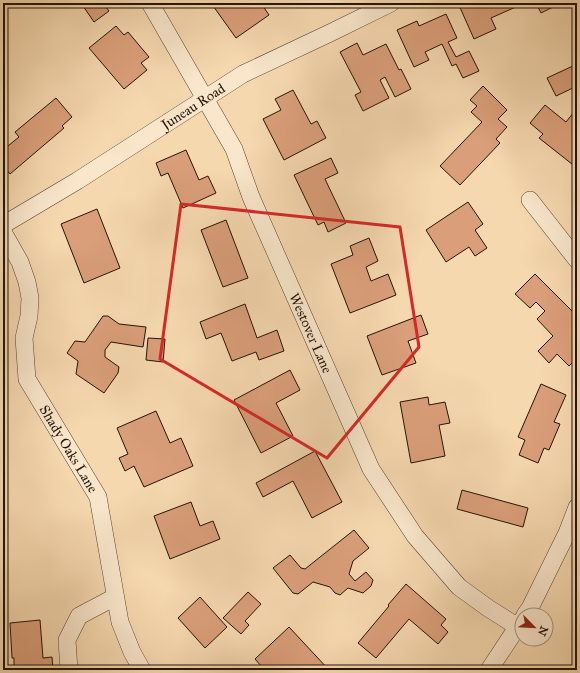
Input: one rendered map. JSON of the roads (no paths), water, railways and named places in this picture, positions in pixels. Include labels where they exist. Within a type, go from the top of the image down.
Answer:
[{"type":"street","name":"Westover Lane","points":[[150,3],[234,149],[251,196],[371,469],[415,536],[459,587],[488,608],[514,618]]},
{"type":"street","name":"Juneau Road","points":[[3,225],[77,181],[243,74],[391,3]]},
{"type":"street","points":[[530,200],[577,260]]},
{"type":"street","name":"Shady Oaks Lane","points":[[3,232],[20,262],[27,282],[30,298],[29,316],[24,338],[27,379],[98,496],[120,622],[132,652],[142,670]]},
{"type":"street","points":[[530,607],[567,533],[577,507]]},
{"type":"street","points":[[69,670],[67,640],[79,616],[115,597]]},
{"type":"street","points":[[489,670],[514,633]]}]
